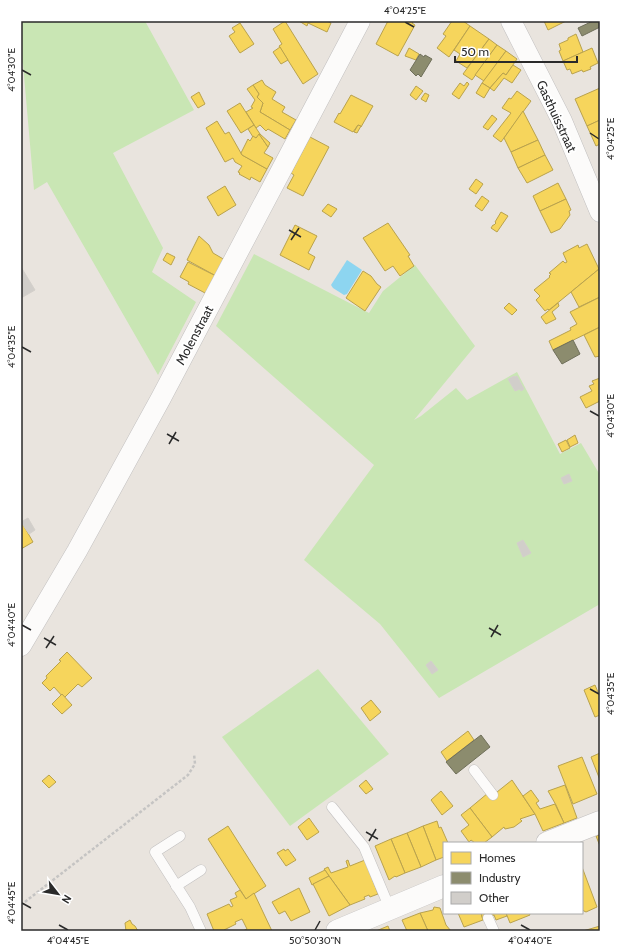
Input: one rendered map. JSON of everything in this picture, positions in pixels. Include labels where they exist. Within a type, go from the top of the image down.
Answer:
[{"type":"main road","points":[[550,842],[600,822]]},
{"type":"main road","points":[[337,931],[443,886]]},
{"type":"street","name":"Molenstraat","points":[[21,646],[77,551],[161,398],[360,21]]},
{"type":"street","name":"Gasthuisstraat","points":[[510,21],[562,120],[600,212]]},
{"type":"lane","points":[[474,770],[494,795]]},
{"type":"lane","points":[[332,807],[364,847],[390,909]]},
{"type":"lane","points":[[180,836],[155,852],[190,907],[201,931]]},
{"type":"lane","points":[[176,886],[201,870]]},
{"type":"lane","points":[[488,918],[494,931]]},
{"type":"path","points":[[21,905],[188,775],[195,764],[194,754]]},
{"type":"green space","points":[[21,21],[145,21],[194,110],[113,153],[163,248],[152,272],[196,302],[158,375],[47,182],[34,190],[23,64],[21,60]]},
{"type":"green space","points":[[254,254],[369,313],[383,291],[415,265],[475,346],[414,420],[456,388],[467,400],[517,372],[560,454],[581,443],[600,475],[600,604],[439,698],[380,624],[304,560],[374,465],[216,326]]},
{"type":"green space","points":[[318,669],[389,754],[290,826],[222,737]]},
{"type":"water","points":[[347,260],[362,270],[347,294],[344,295],[331,285]]},
{"type":"building: Homes","points":[[285,21],[318,74],[303,84],[279,46],[282,44],[273,29]]},
{"type":"building: Homes","points":[[299,21],[327,21],[331,23],[327,32],[308,23],[307,26]]},
{"type":"building: Homes","points":[[388,21],[414,21],[412,23],[415,25],[398,56],[376,44]]},
{"type":"building: Homes","points":[[452,21],[463,21],[470,26],[449,57],[437,48],[446,36],[443,34]]},
{"type":"building: Homes","points":[[544,21],[566,21],[548,30]]},
{"type":"building: Homes","points":[[240,23],[254,44],[240,53],[229,36],[235,32],[232,28]]},
{"type":"building: Homes","points":[[470,26],[489,39],[467,68],[456,61],[460,54],[454,50]]},
{"type":"building: Homes","points":[[576,34],[583,52],[563,61],[559,51],[561,50],[559,44]]},
{"type":"building: Homes","points":[[489,39],[497,45],[472,80],[463,74]]},
{"type":"building: Homes","points":[[497,45],[506,51],[484,81],[475,75]]},
{"type":"building: Homes","points":[[280,47],[288,60],[281,64],[273,52]]},
{"type":"building: Homes","points":[[409,48],[419,54],[416,60],[405,56]]},
{"type":"building: Homes","points":[[592,48],[598,63],[590,67],[591,69],[583,72],[582,70],[572,74],[570,69],[567,70],[563,61]]},
{"type":"building: Homes","points":[[506,51],[517,59],[506,75],[503,73],[490,88],[482,83]]},
{"type":"building: Homes","points":[[513,65],[521,70],[512,83],[504,78],[494,91],[490,88],[503,73],[506,75]]},
{"type":"building: Homes","points":[[262,80],[265,85],[276,92],[272,99],[285,107],[282,112],[296,120],[290,130],[260,112],[263,103],[257,97],[259,94],[253,85]]},
{"type":"building: Homes","points":[[467,82],[469,84],[459,99],[452,94],[460,83],[464,86]]},
{"type":"building: Homes","points":[[482,83],[490,88],[484,98],[476,93]]},
{"type":"building: Homes","points":[[253,85],[259,94],[257,97],[263,103],[260,112],[290,130],[285,139],[268,129],[266,131],[260,125],[256,128],[246,112],[253,108],[251,107],[255,100],[247,89]]},
{"type":"building: Homes","points":[[416,86],[423,91],[416,100],[410,95]]},
{"type":"building: Homes","points":[[600,88],[600,120],[587,126],[575,99]]},
{"type":"building: Homes","points":[[517,91],[531,101],[501,142],[493,136],[511,113],[502,108],[509,98],[511,99]]},
{"type":"building: Homes","points":[[199,92],[205,104],[198,108],[191,97]]},
{"type":"building: Homes","points":[[425,93],[429,95],[426,102],[421,99]]},
{"type":"building: Homes","points":[[351,95],[373,106],[361,127],[358,125],[353,132],[334,122]]},
{"type":"building: Homes","points":[[240,103],[254,125],[241,133],[227,111]]},
{"type":"building: Homes","points":[[523,111],[538,140],[511,152],[504,138]]},
{"type":"building: Homes","points":[[492,115],[497,119],[488,130],[483,127]]},
{"type":"building: Homes","points":[[600,120],[600,144],[596,146],[587,126]]},
{"type":"building: Homes","points":[[217,121],[225,134],[229,132],[242,155],[267,169],[260,182],[251,177],[250,180],[239,174],[240,173],[238,172],[242,166],[235,162],[233,158],[225,162],[206,128]]},
{"type":"building: Homes","points":[[254,125],[260,134],[256,138],[253,137],[248,129]]},
{"type":"building: Homes","points":[[358,125],[361,126],[357,133],[354,132]]},
{"type":"building: Homes","points":[[259,134],[268,147],[264,153],[273,158],[267,169],[241,153],[248,139],[250,141],[253,136],[256,138]]},
{"type":"building: Homes","points":[[259,134],[270,143],[268,147]]},
{"type":"building: Homes","points":[[310,137],[329,147],[303,196],[287,188],[294,175],[291,173]]},
{"type":"building: Homes","points":[[538,140],[545,155],[518,168],[511,152]]},
{"type":"building: Homes","points":[[545,155],[553,170],[527,183],[518,168]]},
{"type":"building: Homes","points":[[476,179],[483,184],[476,194],[469,189]]},
{"type":"building: Homes","points":[[558,183],[566,199],[540,211],[533,196]]},
{"type":"building: Homes","points":[[225,186],[236,205],[218,216],[207,197]]},
{"type":"building: Homes","points":[[482,196],[489,201],[482,211],[475,206]]},
{"type":"building: Homes","points":[[566,199],[571,210],[569,211],[570,215],[560,229],[551,233],[540,211]]},
{"type":"building: Homes","points":[[328,204],[337,209],[331,217],[322,211]]},
{"type":"building: Homes","points":[[501,212],[508,216],[497,232],[491,228],[496,223],[495,222]]},
{"type":"building: Homes","points":[[388,223],[410,255],[408,256],[414,266],[400,276],[393,266],[385,271],[363,238]]},
{"type":"building: Homes","points":[[295,225],[317,236],[308,253],[315,257],[309,270],[280,255]]},
{"type":"building: Homes","points":[[199,236],[209,245],[213,253],[225,260],[216,276],[187,260]]},
{"type":"building: Homes","points":[[587,244],[599,269],[549,310],[548,309],[545,311],[536,300],[540,296],[534,290],[550,277],[549,276],[551,274],[549,273],[563,261],[565,263],[567,262],[563,253],[578,245],[579,248]]},
{"type":"building: Homes","points":[[167,253],[175,257],[171,265],[163,260]]},
{"type":"building: Homes","points":[[188,262],[216,276],[207,294],[188,284],[189,282],[180,277]]},
{"type":"building: Homes","points":[[599,269],[600,297],[579,307],[571,292]]},
{"type":"building: Homes","points":[[363,271],[371,276],[381,287],[365,311],[346,298]]},
{"type":"building: Homes","points":[[600,297],[600,327],[553,350],[549,341],[571,330],[570,328],[577,324],[570,312]]},
{"type":"building: Homes","points":[[509,303],[517,310],[512,315],[504,308]]},
{"type":"building: Homes","points":[[558,303],[559,306],[552,312],[556,319],[546,324],[541,317]]},
{"type":"building: Homes","points":[[600,327],[600,356],[595,357],[584,335]]},
{"type":"building: Homes","points":[[600,378],[600,401],[586,408],[580,397],[592,391],[589,386],[594,384],[592,381]]},
{"type":"building: Homes","points":[[575,435],[578,443],[570,447],[567,440]]},
{"type":"building: Homes","points":[[566,440],[570,448],[562,452],[558,444]]},
{"type":"building: Homes","points":[[21,521],[33,542],[21,549]]},
{"type":"building: Homes","points":[[67,652],[92,678],[82,687],[78,684],[64,698],[54,687],[50,691],[42,683],[47,678],[46,676],[61,661],[59,660]]},
{"type":"building: Homes","points":[[595,685],[600,697],[600,715],[595,717],[584,690]]},
{"type":"building: Homes","points":[[62,694],[72,705],[62,714],[52,704]]},
{"type":"building: Homes","points":[[371,700],[381,712],[370,721],[361,708]]},
{"type":"building: Homes","points":[[468,731],[474,740],[447,761],[441,752]]},
{"type":"building: Homes","points":[[600,753],[600,780],[591,757]]},
{"type":"building: Homes","points":[[582,757],[597,794],[573,804],[558,766]]},
{"type":"building: Homes","points":[[49,775],[56,782],[49,788],[42,781]]},
{"type":"building: Homes","points":[[366,780],[373,789],[366,794],[359,786]]},
{"type":"building: Homes","points":[[512,780],[535,814],[520,819],[522,821],[514,827],[505,829],[504,827],[492,837],[470,808],[488,793],[497,792]]},
{"type":"building: Homes","points":[[565,785],[577,818],[564,823],[548,791]]},
{"type":"building: Homes","points":[[531,790],[539,801],[536,803],[540,809],[555,804],[564,823],[543,831],[535,814],[523,796]]},
{"type":"building: Homes","points":[[441,791],[453,806],[442,815],[431,800]]},
{"type":"building: Homes","points":[[470,808],[492,837],[485,842],[474,842],[471,840],[469,842],[461,831],[469,825],[461,815]]},
{"type":"building: Homes","points":[[309,818],[319,832],[307,840],[298,827]]},
{"type":"building: Homes","points":[[437,821],[439,828],[441,827],[448,842],[443,842],[443,857],[436,860],[423,826]]},
{"type":"building: Homes","points":[[228,826],[266,886],[246,899],[208,839]]},
{"type":"building: Homes","points":[[423,826],[436,860],[421,867],[407,833]]},
{"type":"building: Homes","points":[[407,833],[421,867],[405,873],[391,839]]},
{"type":"building: Homes","points":[[600,835],[600,846],[596,836]]},
{"type":"building: Homes","points":[[391,839],[405,873],[396,877],[395,876],[389,880],[375,846]]},
{"type":"building: Homes","points":[[284,849],[285,851],[288,849],[296,860],[286,866],[277,853]]},
{"type":"building: Homes","points":[[348,860],[350,866],[365,860],[378,894],[370,897],[369,895],[364,897],[365,899],[350,905],[324,869],[328,867],[331,873],[348,867],[346,861]]},
{"type":"building: Homes","points":[[325,870],[329,876],[312,885],[309,878]]},
{"type":"building: Homes","points":[[583,870],[597,907],[586,912],[583,910]]},
{"type":"building: Homes","points":[[329,876],[350,905],[329,916],[313,884]]},
{"type":"building: Homes","points":[[299,888],[310,912],[291,921],[285,911],[279,914],[272,902]]},
{"type":"building: Homes","points":[[240,890],[246,899],[254,893],[272,931],[243,931],[247,929],[242,919],[235,922],[236,924],[224,931],[214,931],[207,914],[229,904],[231,907],[233,906],[230,900],[237,897],[235,893]]},
{"type":"building: Homes","points":[[434,907],[440,908],[446,925],[451,931],[428,931],[420,913],[433,910]]},
{"type":"building: Homes","points":[[420,913],[428,931],[407,931],[402,920]]},
{"type":"building: Homes","points":[[458,914],[481,914],[483,920],[464,927]]},
{"type":"building: Homes","points":[[481,914],[506,914],[507,916],[496,920],[494,915],[483,920]]},
{"type":"building: Homes","points":[[506,914],[530,915],[510,923]]},
{"type":"building: Homes","points":[[130,920],[138,931],[126,931],[125,923]]},
{"type":"building: Homes","points":[[388,926],[390,931],[376,931]]},
{"type":"building: Homes","points":[[600,926],[600,931],[583,931]]},
{"type":"building: Industry","points":[[593,21],[600,21],[600,27],[582,36],[578,28]]},
{"type":"building: Industry","points":[[420,54],[424,57],[425,55],[432,59],[421,77],[418,74],[416,76],[410,70]]},
{"type":"building: Industry","points":[[573,340],[580,354],[562,364],[553,350]]},
{"type":"building: Industry","points":[[481,735],[490,747],[456,774],[446,762]]},
{"type":"building: Other","points":[[21,267],[35,290],[21,298]]},
{"type":"building: Other","points":[[517,376],[524,389],[521,391],[520,389],[515,391],[508,379]]},
{"type":"building: Other","points":[[569,474],[572,481],[564,484],[561,478]]},
{"type":"building: Other","points":[[28,518],[35,530],[29,534],[21,522]]},
{"type":"building: Other","points":[[523,540],[531,553],[523,557],[517,543]]},
{"type":"building: Other","points":[[431,661],[438,670],[432,674],[426,665]]}]
